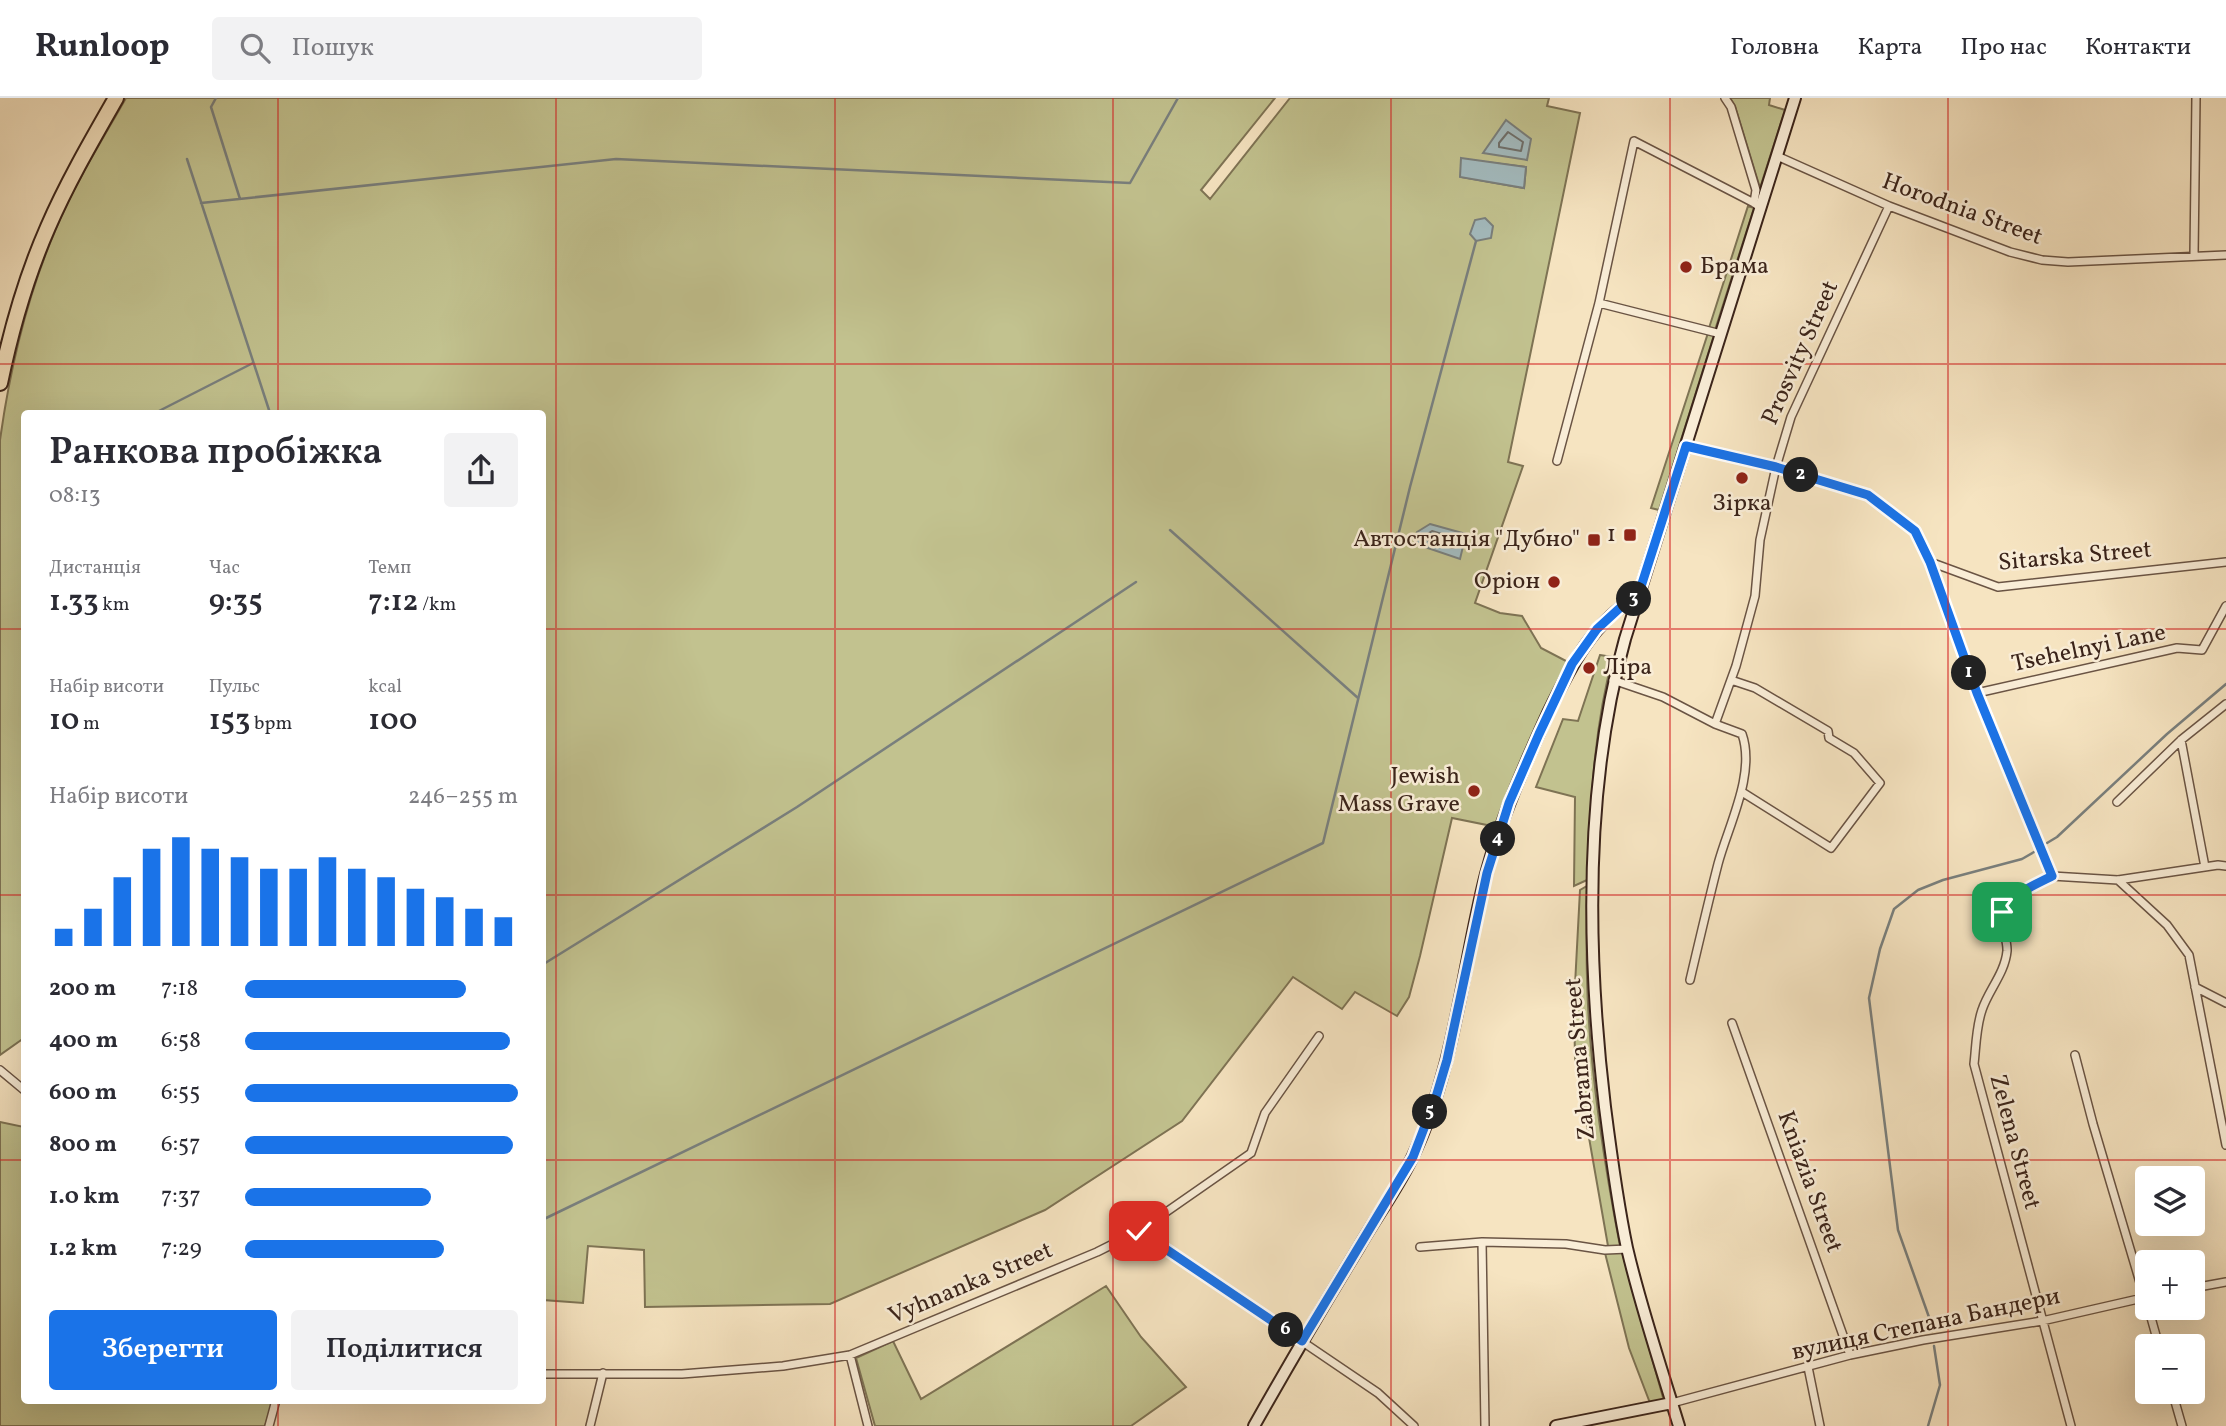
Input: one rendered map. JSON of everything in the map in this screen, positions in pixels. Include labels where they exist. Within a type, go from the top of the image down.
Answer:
[{"type":"highway","points":[[0,383],[17,312],[47,228],[116,98]]},
{"type":"main road","name":"Zabrama Street","points":[[1679,1426],[1628,1249],[1612,1166],[1593,979],[1593,880],[1600,760],[1613,680],[1721,334],[1757,205],[1777,156],[1795,98]]},
{"type":"main road","points":[[1254,1426],[1413,1157],[1447,1060],[1487,873],[1509,803],[1539,734],[1572,664],[1591,638],[1622,606],[1638,596]]},
{"type":"main road","points":[[1556,1426],[1672,1404]]},
{"type":"street","points":[[1725,98],[1731,107],[1756,190],[1757,205]]},
{"type":"street","points":[[2194,255],[2196,98]]},
{"type":"street","points":[[1557,461],[1599,303],[1634,141],[1757,205]]},
{"type":"street","name":"Horodnia Street","points":[[1777,156],[1889,206],[2010,252],[2042,260],[2068,262],[2226,255]]},
{"type":"street","name":"Prosvity Street","points":[[1715,724],[1731,680],[1755,596],[1760,540],[1776,467],[1791,418],[1889,206]]},
{"type":"street","points":[[1599,303],[1721,334]]},
{"type":"street","points":[[1686,446],[1776,467],[1868,495],[1915,531],[1930,562],[1977,693],[2052,876],[2118,880],[2226,866]]},
{"type":"street","name":"Sitarska Street","points":[[1930,562],[1998,587],[2226,562]]},
{"type":"street","name":"Tsehelnyi Lane","points":[[1977,693],[2178,648],[2202,649],[2226,606]]},
{"type":"street","points":[[1613,680],[1663,697],[1715,724],[1742,734],[1746,746],[1742,792],[1718,862],[1690,980]]},
{"type":"street","points":[[1731,680],[1755,688],[1828,731],[1829,738],[1853,753],[1880,783],[1831,848],[1742,792]]},
{"type":"street","points":[[2117,802],[2181,740],[2226,704]]},
{"type":"street","points":[[2181,740],[2205,867]]},
{"type":"street","name":"Zelena Street","points":[[2042,1321],[1974,1064],[1981,1011],[2007,951],[2001,921],[2002,912],[2014,897],[2052,876]]},
{"type":"street","points":[[2118,880],[2167,925],[2189,955],[2226,1145]]},
{"type":"street","points":[[2195,987],[2226,1003]]},
{"type":"street","name":"Kniazia Street","points":[[1732,1023],[1850,1355]]},
{"type":"street","name":"Vyhnanka Street","points":[[546,1374],[682,1374],[783,1366],[850,1355],[1097,1252],[1139,1231],[1251,1153],[1265,1113],[1319,1036]]},
{"type":"street","points":[[2076,1055],[2093,1124],[2135,1262]]},
{"type":"street","points":[[0,1070],[21,1088]]},
{"type":"street","points":[[1139,1231],[1378,1393],[1414,1426]]},
{"type":"street","points":[[1420,1247],[1482,1242],[1566,1244],[1605,1250],[1628,1249]]},
{"type":"street","points":[[1482,1242],[1485,1426]]},
{"type":"street","points":[[2205,1286],[2226,1282]]},
{"type":"street","name":"вулиця Степана Бандери","points":[[1672,1404],[1850,1355],[2135,1304]]},
{"type":"street","points":[[2042,1321],[2071,1426]]},
{"type":"street","points":[[850,1355],[868,1426]]},
{"type":"street","points":[[1808,1367],[1820,1426]]},
{"type":"street","points":[[590,1426],[603,1373]]},
{"type":"street","points":[[269,1426],[275,1404]]},
{"type":"street","points":[[2176,1404],[2182,1426]]},
{"type":"green space","points":[[126,98],[1275,98],[1201,190],[1210,199],[1290,98],[1549,98],[1547,106],[1580,113],[1508,462],[1523,466],[1475,603],[1500,613],[1522,616],[1541,648],[1568,662],[1535,732],[1497,827],[1452,818],[1409,997],[1397,1016],[1355,992],[1342,1009],[1293,977],[1182,1121],[1045,1210],[830,1304],[645,1307],[644,1250],[588,1246],[583,1303],[546,1300],[546,410],[21,410],[21,1040],[0,1055],[0,440],[20,334],[36,282],[55,231],[88,164]],"holes":[[[1461,159],[1526,167],[1524,188],[1461,177]]]},
{"type":"green space","points":[[1730,98],[1770,98],[1769,105],[1785,110],[1760,188],[1735,106]]},
{"type":"green space","points":[[1748,206],[1754,208],[1715,330],[1709,328]]},
{"type":"green space","points":[[1708,333],[1714,335],[1659,510],[1651,508]]},
{"type":"green space","points":[[1600,655],[1613,657],[1597,740],[1587,880],[1574,886],[1575,797],[1536,787],[1563,719],[1578,721]]},
{"type":"green space","points":[[1587,886],[1588,1012],[1594,1079],[1620,1246],[1608,1246],[1575,1058],[1574,1004],[1580,890]]},
{"type":"green space","points":[[0,1122],[21,1126],[21,1404],[272,1404],[265,1426],[0,1426]]},
{"type":"green space","points":[[1622,1252],[1664,1401],[1650,1403],[1629,1348],[1605,1253]]},
{"type":"green space","points":[[1106,1286],[1141,1337],[1186,1387],[1131,1426],[875,1426],[856,1358],[893,1341],[921,1399]]},
{"type":"water","points":[[1506,120],[1531,139],[1527,160],[1483,153]]},
{"type":"water","points":[[1461,158],[1526,167],[1524,188],[1460,177]]},
{"type":"water","points":[[1485,218],[1493,226],[1491,238],[1476,241],[1470,234],[1475,220]]},
{"type":"water","points":[[1430,524],[1466,534],[1460,559],[1416,544],[1417,532]]},
{"type":"waterway","points":[[216,98],[211,107],[240,199]]},
{"type":"waterway","points":[[201,203],[616,159],[1130,183],[1178,98]]},
{"type":"waterway","points":[[187,159],[269,410]]},
{"type":"waterway","points":[[546,1218],[1323,843],[1410,487],[1476,241]]},
{"type":"waterway","points":[[161,410],[253,363]]},
{"type":"waterway","points":[[1170,530],[1358,698]]},
{"type":"waterway","points":[[546,963],[797,807],[1136,582]]},
{"type":"waterway","points":[[2047,843],[2057,837],[2167,734],[2226,684]]},
{"type":"waterway","points":[[1932,1331],[1898,1230],[1869,998],[1880,949],[1894,909],[1918,890],[1943,880],[2022,859],[2034,852]]},
{"type":"waterway","points":[[1928,1426],[1940,1385],[1934,1346]]},
{"type":"place","name":"Брама","points":[[1686,267]]},
{"type":"place","name":"Зірка","points":[[1742,478]]},
{"type":"place","name":"1","points":[[1630,535]]},
{"type":"place","name":"Автостанція \"Дубно\"","points":[[1594,540]]},
{"type":"place","name":"Оріон","points":[[1554,582]]},
{"type":"place","name":"Ліра","points":[[1589,668]]},
{"type":"place","name":"Jewish Mass Grave","points":[[1474,791]]},
{"type":"route","points":[[1139,1231],[1302,1341],[1413,1157],[1447,1060],[1487,873],[1509,803],[1572,664],[1597,629],[1612,614],[1638,596],[1686,446],[1776,467],[1868,495],[1915,531],[1930,562],[1977,693],[2052,876],[2014,897],[2002,912]]}]
